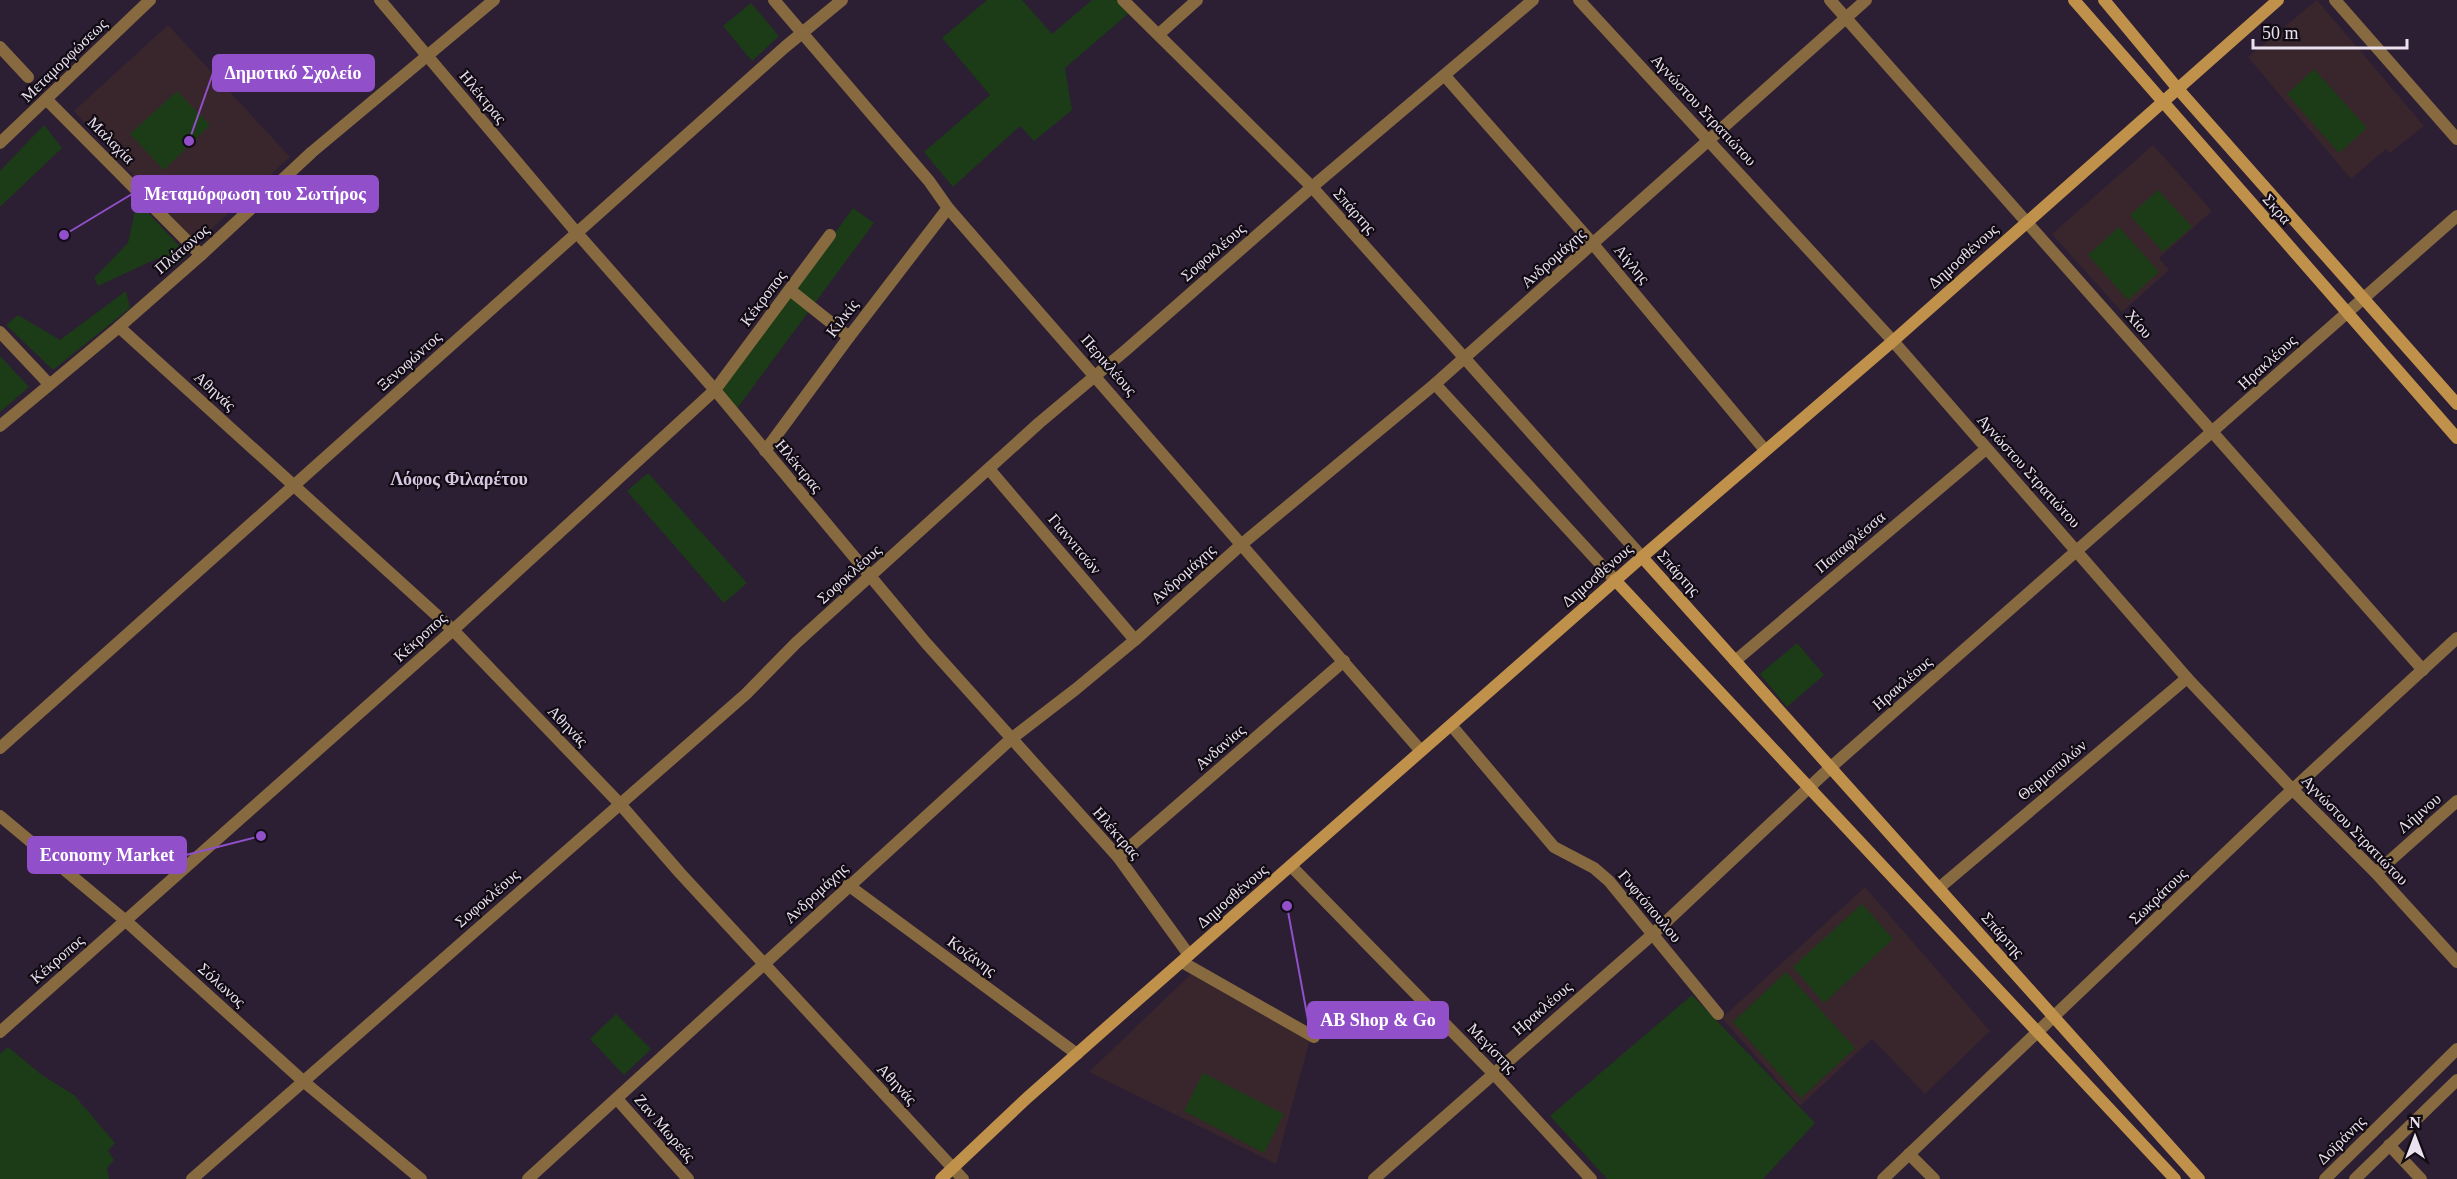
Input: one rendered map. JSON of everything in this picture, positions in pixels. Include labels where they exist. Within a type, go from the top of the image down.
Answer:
[{"type":"street","name":"Μεταμορφώσεως","points":[[0,143],[150,0]]},
{"type":"street","name":"Ηλέκτρας","points":[[380,0],[1011,739],[1118,857],[1186,958]]},
{"type":"street","name":"Πλάτωνος","points":[[0,426],[201,255],[312,152],[494,0]]},
{"type":"street","name":"Περικλέους","points":[[774,0],[921,172],[948,208],[1096,375],[1421,751]]},
{"type":"street","name":"Ξενοφώντος","points":[[0,748],[802,32],[842,0]]},
{"type":"street","name":"Σπάρτης","points":[[1124,0],[1312,188],[2199,1179]]},
{"type":"street","points":[[1159,34],[1197,0]]},
{"type":"street","name":"Σοφοκλέους","points":[[192,1179],[746,694],[796,643],[989,469],[1312,188],[1533,0]]},
{"type":"street","name":"Αγνώστου Στρατιώτου","points":[[1579,0],[1709,138],[1893,341],[1986,449],[2078,550],[2187,678],[2293,790],[2376,873],[2457,962]]},
{"type":"street","name":"Χίου","points":[[1830,0],[2423,670]]},
{"type":"street","name":"Ανδρομάχης","points":[[528,1179],[765,964],[848,885],[1011,739],[1135,640],[1242,544],[1435,384],[1866,0]]},
{"type":"street","name":"Σκρα","points":[[2074,0],[2457,438]]},
{"type":"street","name":"Σκρα","points":[[2104,0],[2178,90],[2457,404]]},
{"type":"street","name":"Δημοσθένους","points":[[941,1179],[1077,1054],[1615,580],[1893,341],[2278,0]]},
{"type":"street","points":[[2336,0],[2457,140]]},
{"type":"street","points":[[0,47],[28,77]]},
{"type":"street","name":"Αίγλης","points":[[1445,76],[1593,244],[1765,450]]},
{"type":"street","name":"Μαλαχία","points":[[47,100],[201,255]]},
{"type":"street","name":"Κιλκίς","points":[[765,451],[948,208]]},
{"type":"street","name":"Ηρακλέους","points":[[1374,1179],[1653,934],[1831,767],[2457,216]]},
{"type":"street","name":"Κέκροπος","points":[[0,1032],[453,630],[715,390],[830,235]]},
{"type":"street","points":[[790,290],[849,337]]},
{"type":"street","name":"Αθηνάς","points":[[119,327],[453,630],[620,804],[680,873],[963,1179]]},
{"type":"street","points":[[0,332],[49,384]]},
{"type":"street","points":[[1435,384],[2175,1179]]},
{"type":"street","name":"Παπαφλέσσα","points":[[1735,661],[1986,449]]},
{"type":"street","name":"Γιαννιτσών","points":[[989,469],[1135,640]]},
{"type":"street","name":"Σωκράτους","points":[[1883,1179],[2293,790],[2457,638]]},
{"type":"street","name":"Ανδανiας","points":[[1118,857],[1344,661]]},
{"type":"street","name":"Θερμοπυλών","points":[[1939,888],[2187,678]]},
{"type":"street","name":"Γυφτόπουλου","points":[[1451,725],[1554,847],[1594,868],[1609,881],[1718,1014]]},
{"type":"street","name":"Λήμνου","points":[[2376,873],[2457,801]]},
{"type":"street","name":"Σόλωνος","points":[[0,816],[126,921],[303,1081],[421,1179]]},
{"type":"street","name":"Μεγίστης","points":[[1291,866],[1493,1073],[1591,1179]]},
{"type":"street","name":"Κοζάνης","points":[[848,885],[1077,1054]]},
{"type":"street","points":[[1186,958],[1314,1037]]},
{"type":"street","name":"Δοϊράνης","points":[[2325,1179],[2457,1049]]},
{"type":"street","points":[[2355,1179],[2457,1080]]},
{"type":"street","name":"Ζαν Μωρεάς","points":[[617,1099],[688,1179]]},
{"type":"street","points":[[2389,1145],[2421,1179]]},
{"type":"street","points":[[1909,1154],[1934,1179]]},
{"type":"shaded area","points":[[2317,0],[2424,126],[2390,153],[2386,149],[2351,179],[2248,57]]},
{"type":"shaded area","points":[[168,25],[290,157],[196,243],[74,111]]},
{"type":"shaded area","points":[[2153,145],[2212,211],[2159,258],[2169,270],[2122,312],[2052,234]]},
{"type":"shaded area","points":[[1865,887],[1990,1031],[1925,1094],[1872,1039],[1800,1106],[1722,1018]]},
{"type":"shaded area","points":[[1192,973],[1310,1039],[1276,1164],[1089,1072]]},
{"type":"green space","points":[[987,0],[1022,0],[1052,34],[1092,0],[1116,0],[1129,13],[1065,68],[1072,110],[1034,141],[1020,126],[953,187],[924,152],[990,95],[942,38]]},
{"type":"green space","points":[[751,3],[779,36],[752,61],[723,26]]},
{"type":"green space","points":[[2314,69],[2367,128],[2339,153],[2287,94]]},
{"type":"green space","points":[[177,91],[210,125],[164,170],[130,134]]},
{"type":"green space","points":[[44,125],[62,148],[0,207],[0,171]]},
{"type":"green space","points":[[2158,190],[2192,227],[2163,252],[2130,215]]},
{"type":"green space","points":[[137,201],[188,255],[168,271],[158,258],[98,286],[94,278],[128,243]]},
{"type":"green space","points":[[853,208],[874,223],[736,410],[719,392]]},
{"type":"green space","points":[[2119,227],[2159,272],[2128,300],[2088,255]]},
{"type":"green space","points":[[126,291],[130,308],[53,370],[6,325],[18,315],[60,340]]},
{"type":"green space","points":[[0,356],[29,387],[0,412]]},
{"type":"green space","points":[[648,473],[747,583],[724,603],[627,491]]},
{"type":"green space","points":[[1797,643],[1824,675],[1787,707],[1760,674]]},
{"type":"green space","points":[[1862,904],[1893,939],[1824,1003],[1793,967]]},
{"type":"green space","points":[[1786,972],[1855,1048],[1801,1098],[1733,1022]]},
{"type":"green space","points":[[1692,995],[1815,1123],[1763,1179],[1607,1179],[1550,1116]]},
{"type":"green space","points":[[616,1014],[651,1049],[624,1075],[590,1039]]},
{"type":"green space","points":[[8,1047],[42,1075],[74,1095],[115,1143],[108,1151],[114,1160],[107,1168],[109,1179],[0,1179],[0,1054]]},
{"type":"green space","points":[[1203,1073],[1284,1114],[1264,1153],[1184,1111]]},
{"type":"place","name":"Δημοτικό Σχολείο","points":[[189,141]]},
{"type":"place","name":"Μεταμόρφωση του Σωτήρος","points":[[64,235]]},
{"type":"place","name":"Economy Market","points":[[261,836]]},
{"type":"place","name":"AB Shop & Go","points":[[1287,906]]},
{"type":"district","name":"Λόφος Φιλαρέτου","points":[[459,479]]}]
